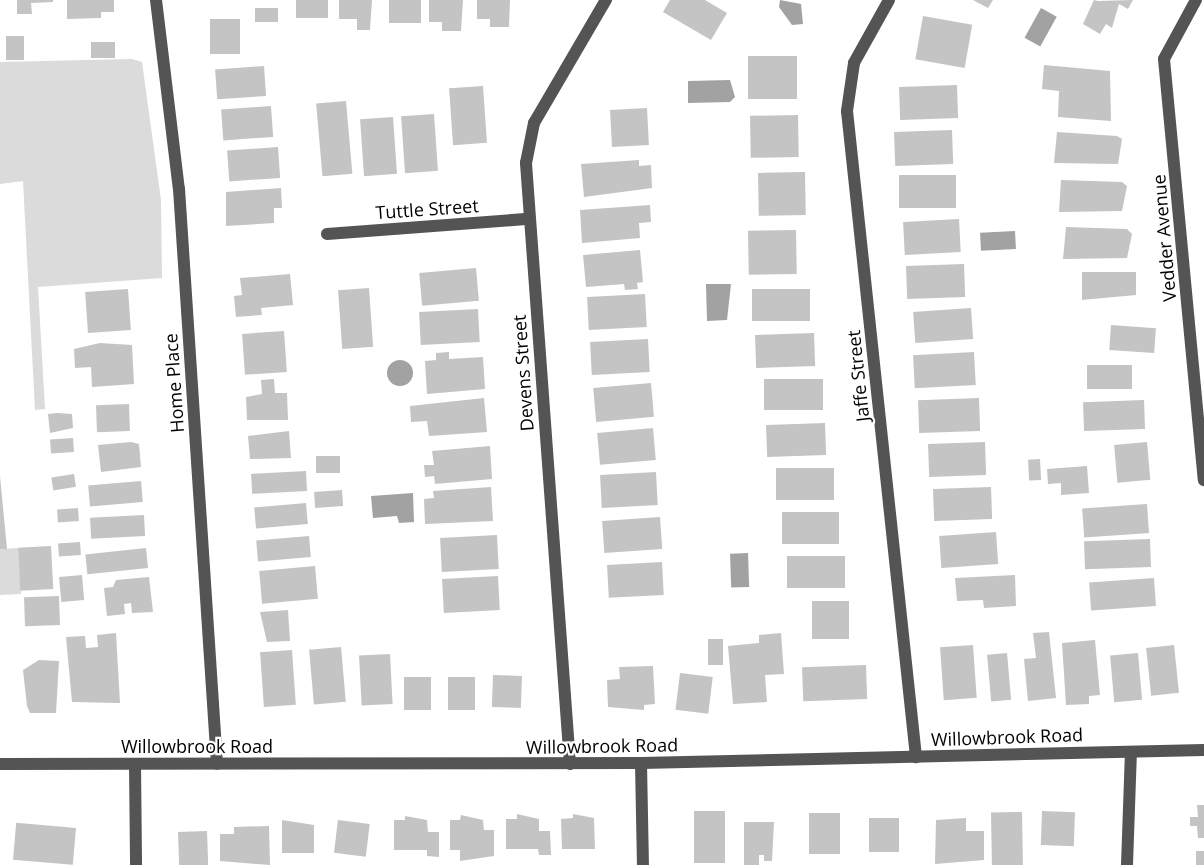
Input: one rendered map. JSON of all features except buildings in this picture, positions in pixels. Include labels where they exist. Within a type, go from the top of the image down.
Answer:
[{"type":"street","name":"Home Place","points":[[156,0],[179,189],[217,764]]},
{"type":"street","name":"Devens Street","points":[[570,764],[528,219],[526,163],[534,123],[606,0]]},
{"type":"street","name":"Jaffe Street","points":[[889,0],[854,63],[847,110],[916,757]]},
{"type":"street","name":"Vedder Avenue","points":[[1196,0],[1164,59],[1204,480]]},
{"type":"street","name":"Tuttle Street","points":[[328,234],[528,219]]},
{"type":"street","name":"Willowbrook Road","points":[[0,764],[570,764],[1204,750]]},
{"type":"street","points":[[1127,865],[1131,752]]},
{"type":"street","points":[[641,763],[643,865]]},
{"type":"street","points":[[135,764],[136,865]]},
{"type":"shaded area","points":[[780,0],[801,4],[803,24],[792,25],[779,7]]},
{"type":"shaded area","points":[[1041,8],[1057,17],[1040,46],[1025,38]]},
{"type":"shaded area","points":[[132,59],[142,62],[161,200],[162,278],[38,287],[45,409],[35,410],[23,181],[0,184],[0,62]]},
{"type":"shaded area","points":[[730,80],[735,97],[730,102],[688,103],[688,81]]},
{"type":"shaded area","points":[[1015,231],[1016,249],[981,251],[980,233]]},
{"type":"shaded area","points":[[706,284],[731,284],[727,320],[707,321]]},
{"type":"shaded area","points":[[400,360],[410,363],[413,373],[410,383],[400,386],[390,383],[387,373],[390,363]]},
{"type":"shaded area","points":[[413,493],[414,522],[399,523],[397,516],[373,518],[371,496]]},
{"type":"shaded area","points":[[18,548],[21,594],[0,595],[0,549]]},
{"type":"shaded area","points":[[748,553],[749,587],[731,588],[730,554]]}]
